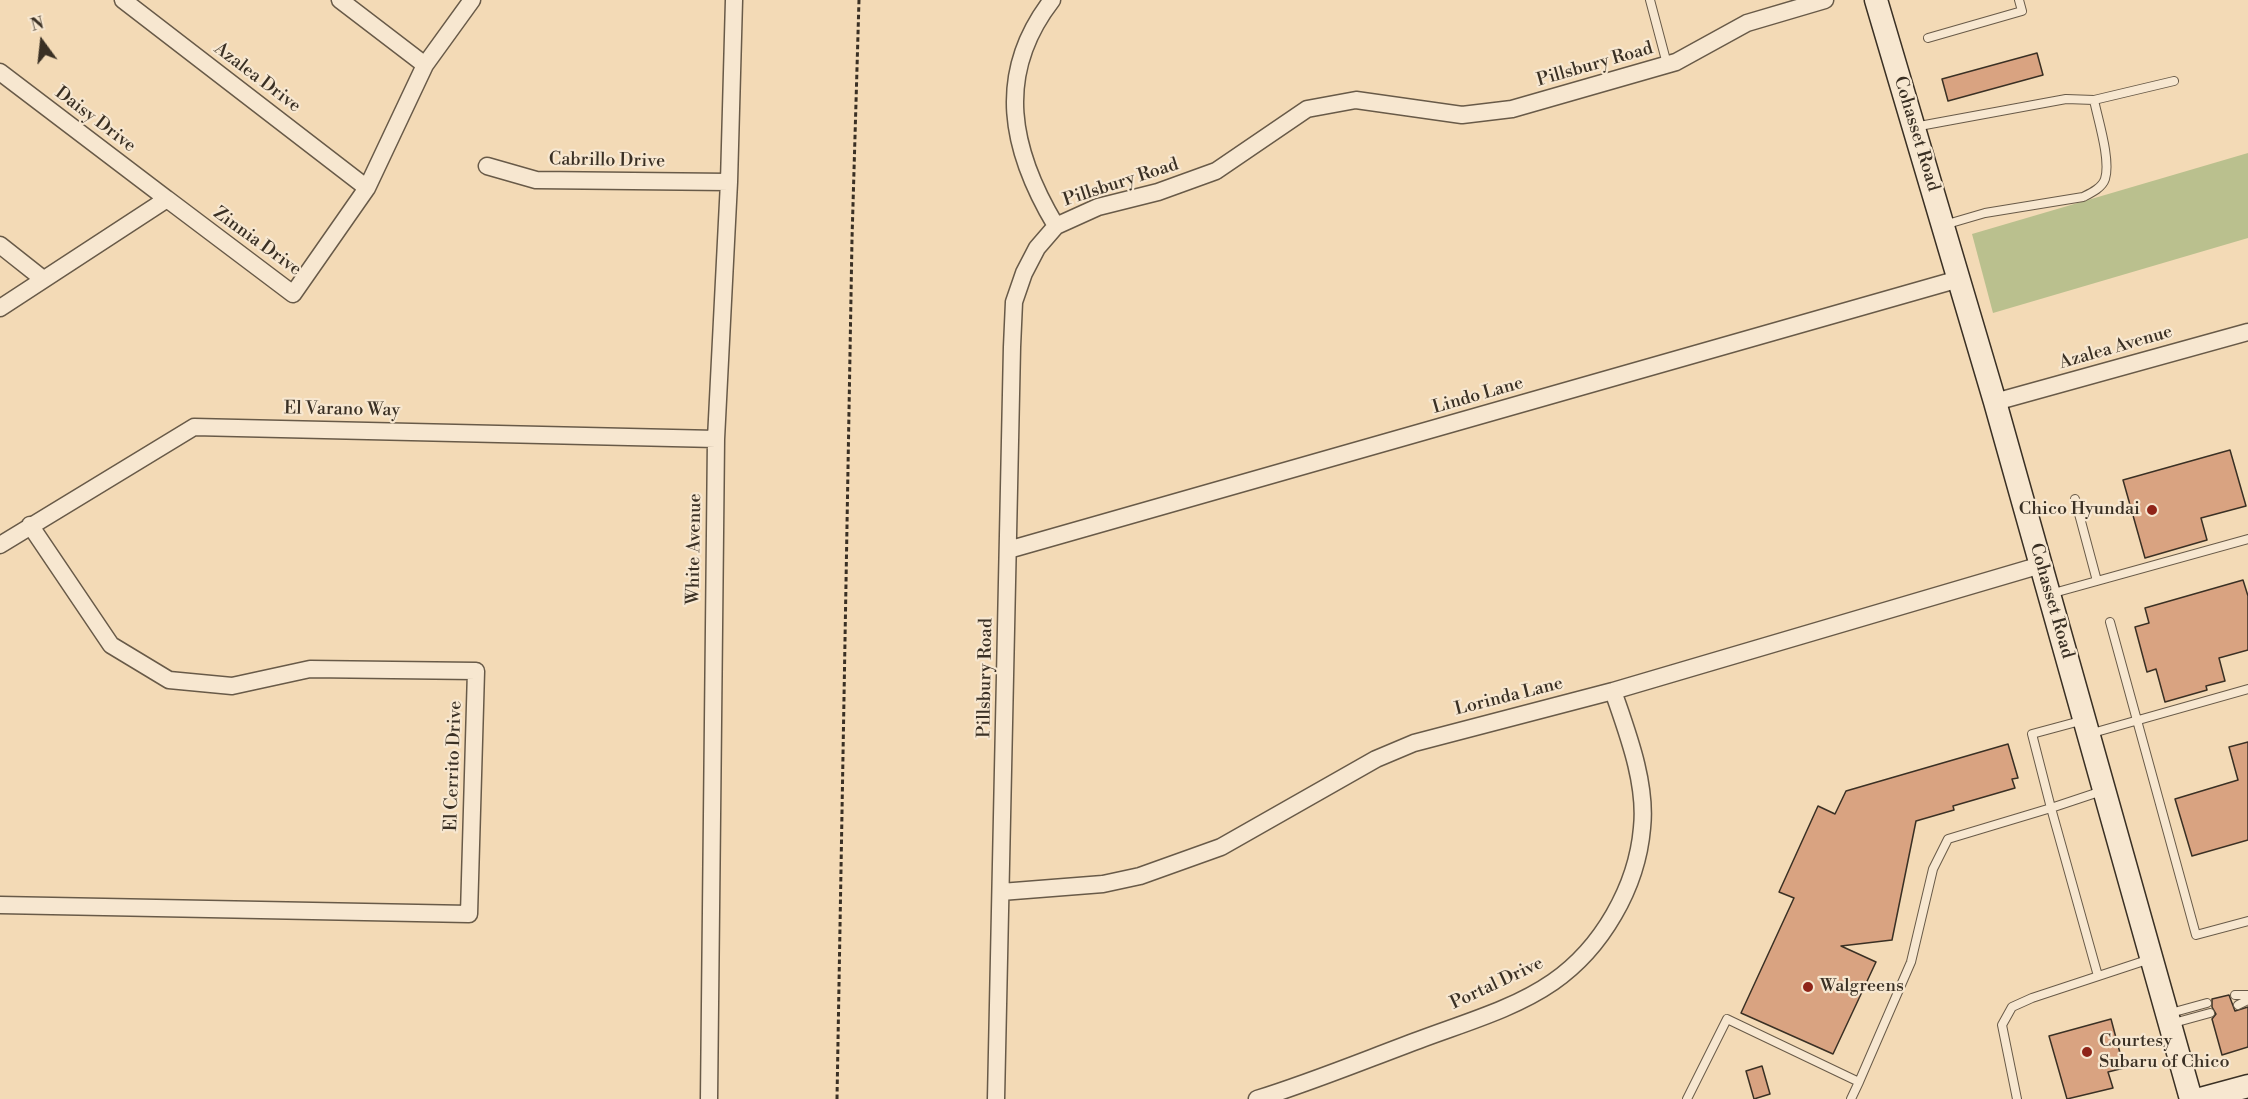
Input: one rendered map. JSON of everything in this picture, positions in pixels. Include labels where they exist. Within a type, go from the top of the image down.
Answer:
[{"type":"street","name":"Azalea Drive","points":[[123,0],[367,188]]},
{"type":"street","points":[[340,0],[425,65]]},
{"type":"street","name":"Zinnia Drive","points":[[167,199],[293,294],[367,188],[425,65],[472,0]]},
{"type":"street","name":"White Avenue","points":[[710,1099],[716,438],[729,182],[734,0]]},
{"type":"street","points":[[1052,0],[1026,43],[1017,74],[1014,108],[1017,138],[1026,168],[1037,195],[1056,226]]},
{"type":"street","name":"Pillsbury Road","points":[[996,1099],[1014,302],[1024,273],[1037,248],[1056,226],[1098,207],[1158,192],[1216,171],[1267,139],[1289,119],[1307,110],[1330,103],[1356,100],[1462,115],[1486,115],[1667,64],[1747,23],[1825,0]]},
{"type":"street","name":"Cohasset Road","points":[[1876,0],[1995,402],[2191,1099]]},
{"type":"street","name":"Daisy Drive","points":[[0,72],[167,199]]},
{"type":"street","name":"Cabrillo Drive","points":[[487,166],[536,180],[729,182]]},
{"type":"street","points":[[0,308],[167,199]]},
{"type":"street","points":[[0,245],[43,279]]},
{"type":"street","name":"Lindo Lane","points":[[1008,550],[1959,279]]},
{"type":"street","name":"Azalea Avenue","points":[[1995,402],[2248,332]]},
{"type":"street","name":"El Varano Way","points":[[0,545],[194,426],[716,438]]},
{"type":"street","name":"El Cerrito Drive","points":[[0,905],[469,914],[476,671],[310,669],[232,686],[169,680],[111,645],[30,525]]},
{"type":"street","name":"Lorinda Lane","points":[[1001,892],[1103,884],[1182,862],[1248,833],[1376,759],[1414,743],[1612,691],[2041,565]]},
{"type":"street","name":"Portal Drive","points":[[1257,1099],[1480,1017],[1553,982],[1580,960],[1606,928],[1623,895],[1636,861],[1643,827],[1641,794],[1635,764],[1612,691]]},
{"type":"street","points":[[2200,1099],[2248,1086]]},
{"type":"lane","points":[[1650,0],[1667,64]]},
{"type":"lane","points":[[1928,38],[2022,11],[2019,0]]},
{"type":"lane","points":[[1914,128],[2066,99],[2094,99],[2174,81]]},
{"type":"lane","points":[[1943,225],[1985,213],[2074,199],[2098,189],[2105,181],[2106,163],[2094,99]]},
{"type":"lane","points":[[2075,499],[2097,581]]},
{"type":"lane","points":[[2049,594],[2248,539]]},
{"type":"lane","points":[[2110,622],[2196,935],[2248,921]]},
{"type":"lane","points":[[2098,976],[2032,734],[2137,720],[2248,689]]},
{"type":"lane","points":[[1851,1099],[1911,963],[1933,869],[1948,839],[2104,791]]},
{"type":"lane","points":[[2017,1099],[2003,1037],[2004,1017],[2012,1007],[2032,998],[2151,959]]},
{"type":"lane","points":[[2235,995],[2248,995]]},
{"type":"lane","points":[[2238,1005],[2248,1000]]},
{"type":"lane","points":[[2168,1019],[2207,1003]]},
{"type":"lane","points":[[2168,1019],[2210,1012]]},
{"type":"lane","points":[[1687,1099],[1727,1019],[1859,1082]]},
{"type":"path","points":[[837,1099],[852,239],[859,0]]},
{"type":"green space","points":[[2248,153],[2248,238],[1993,313],[1972,234]]},
{"type":"building","points":[[2037,53],[2043,75],[1948,101],[1942,79]]},
{"type":"building","points":[[2230,450],[2246,506],[2201,518],[2207,540],[2145,558],[2123,480]]},
{"type":"building","points":[[2243,580],[2248,596],[2248,650],[2219,658],[2225,681],[2206,686],[2207,690],[2165,702],[2156,669],[2147,672],[2135,627],[2149,623],[2145,608]]},
{"type":"building","points":[[2248,742],[2248,840],[2192,856],[2175,799],[2238,780],[2229,747]]},
{"type":"building","points":[[2008,744],[2018,778],[2012,779],[2015,788],[1953,806],[1954,810],[1916,821],[1892,940],[1841,946],[1876,962],[1833,1054],[1741,1013],[1794,898],[1779,892],[1818,806],[1835,814],[1846,791]]},
{"type":"building","points":[[2229,995],[2235,1011],[2248,1007],[2248,1047],[2222,1055],[2212,1019],[2216,1014],[2212,1007],[2212,999]]},
{"type":"building","name":"Courtesy Subaru of Chico","points":[[2111,1019],[2124,1068],[2108,1072],[2113,1088],[2067,1099],[2049,1036]]},
{"type":"building","points":[[1762,1066],[1770,1094],[1754,1099],[1746,1071]]},
{"type":"place","name":"Chico Hyundai","points":[[2152,510]]},
{"type":"place","name":"Walgreens","points":[[1808,987]]},
{"type":"place","name":"Courtesy Subaru of Chico","points":[[2087,1052]]}]
